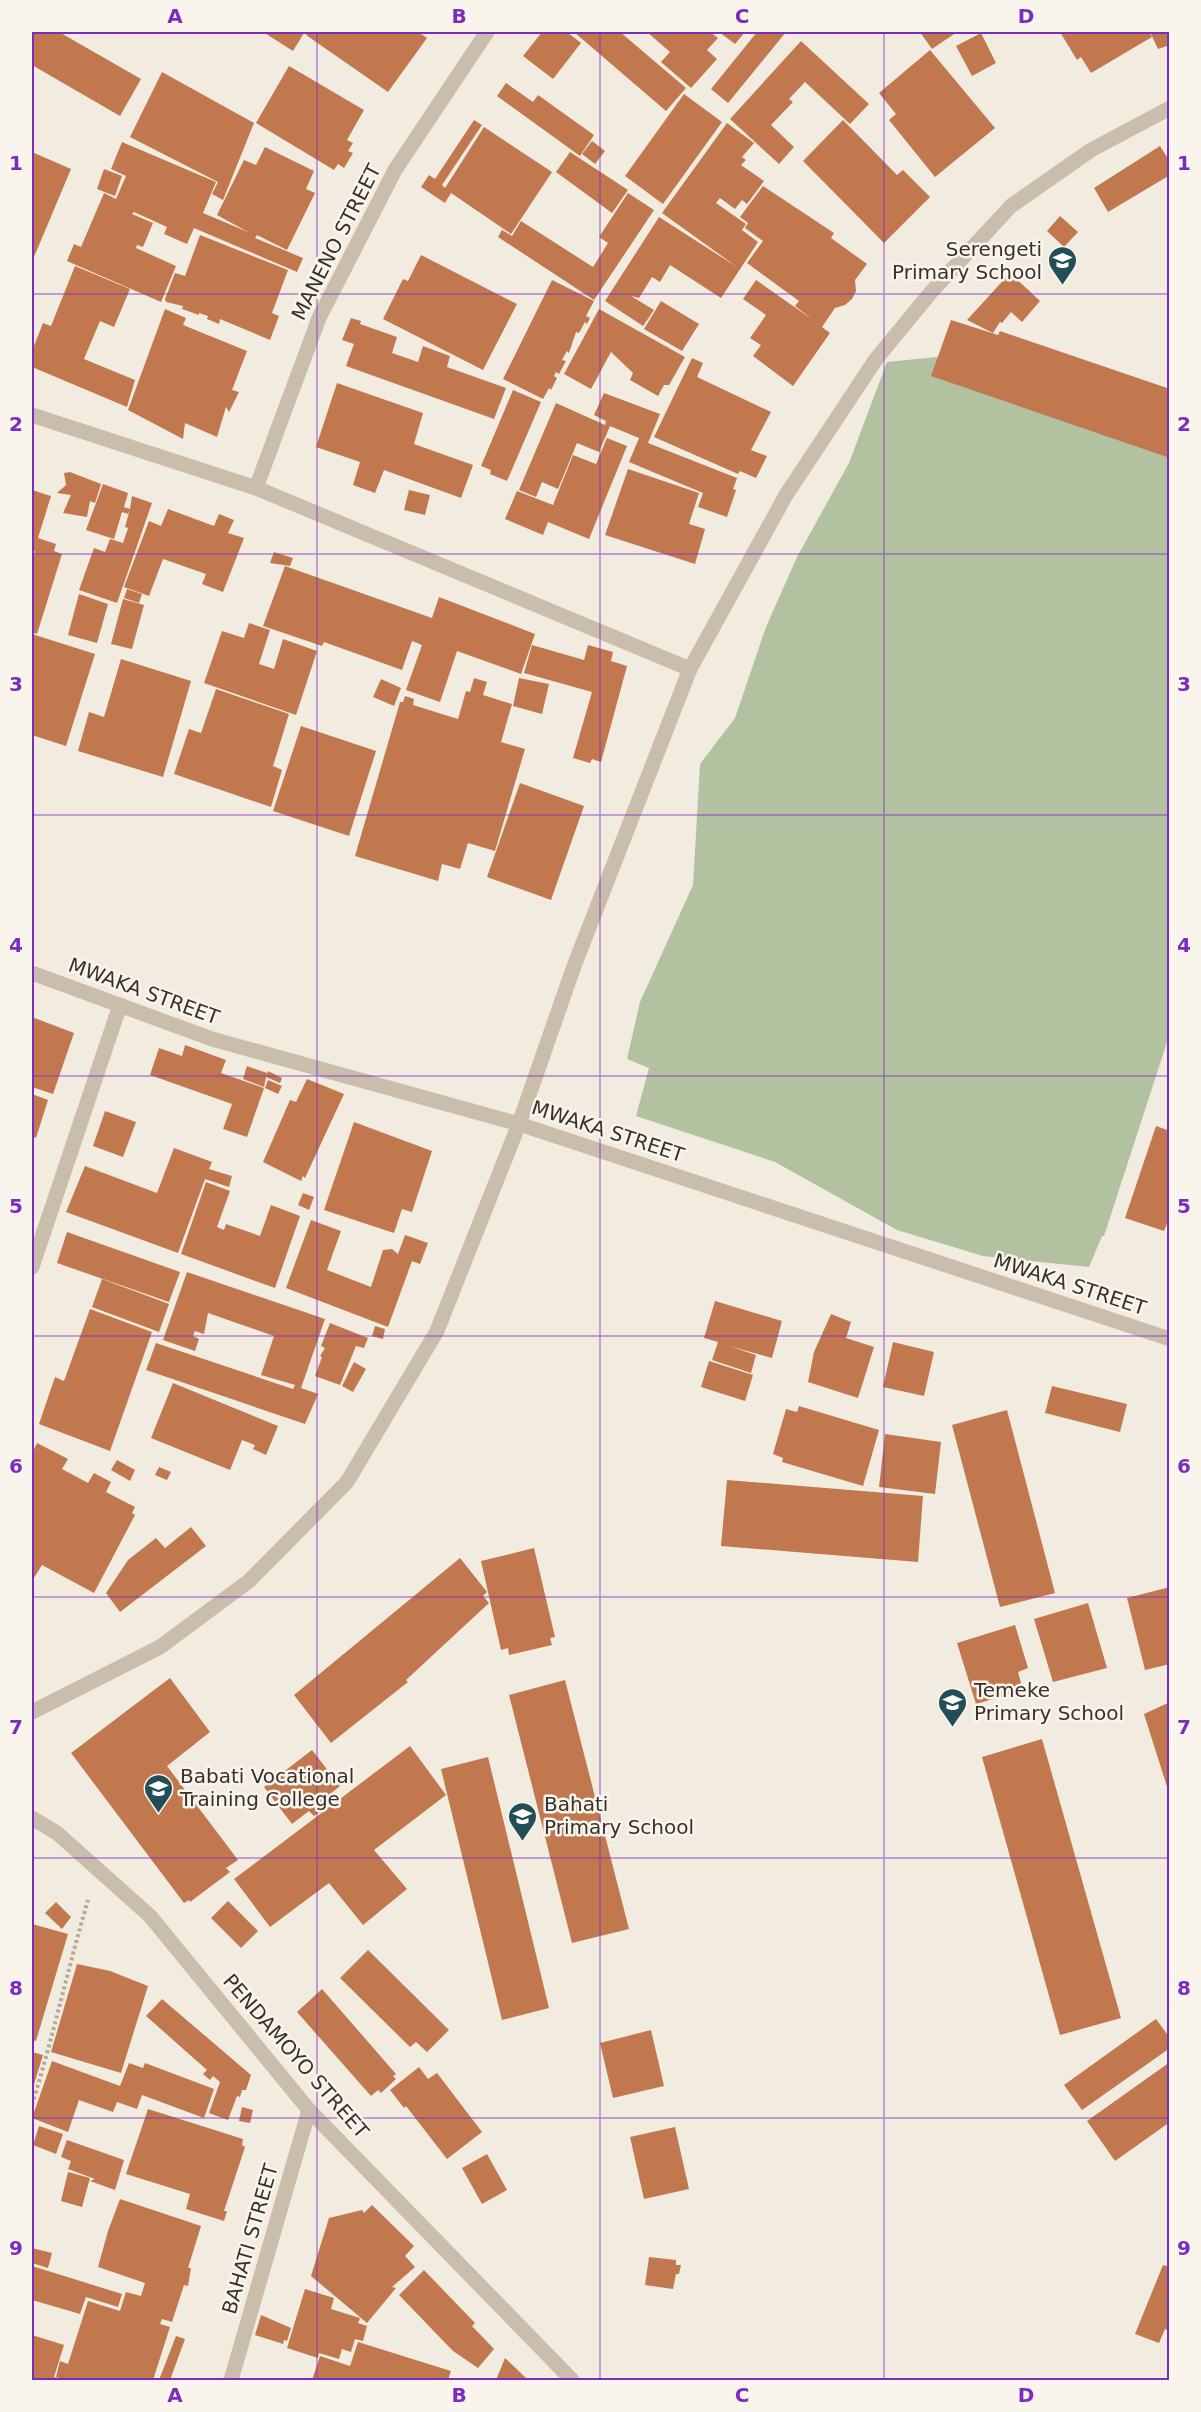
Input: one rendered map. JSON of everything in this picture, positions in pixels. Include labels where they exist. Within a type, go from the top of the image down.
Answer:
[{"type":"street","name":"MANENO STREET","points":[[256,488],[319,318],[395,170],[487,32]]},
{"type":"street","points":[[32,1712],[159,1647],[240,1588],[347,1482],[437,1331],[519,1124],[574,966],[690,669],[786,495],[876,359],[932,291],[1011,206],[1091,150],[1170,108]]},
{"type":"street","points":[[32,415],[256,488],[690,669]]},
{"type":"street","name":"MWAKA STREET","points":[[32,973],[212,1040],[519,1124],[1170,1339]]},
{"type":"street","points":[[32,1267],[120,1005]]},
{"type":"street","name":"PENDAMOYO STREET","points":[[32,1818],[57,1833],[98,1867],[150,1916],[309,2110],[572,2380]]},
{"type":"street","name":"BAHATI STREET","points":[[231,2380],[309,2110]]},
{"type":"path","points":[[32,2105],[63,2000],[70,1959],[98,1867]]},
{"type":"green space","points":[[947,356],[1169,440],[1169,1036],[1104,1236],[1102,1236],[1089,1267],[983,1256],[897,1230],[775,1162],[636,1116],[649,1068],[627,1059],[640,1002],[693,885],[700,764],[735,718],[766,627],[797,557],[849,463],[887,362]]},
{"type":"building","points":[[32,32],[59,32],[141,79],[120,116],[32,65]]},
{"type":"building","points":[[263,32],[301,32],[304,33],[293,51]]},
{"type":"building","points":[[309,32],[418,32],[427,38],[388,92],[306,35]]},
{"type":"building","points":[[542,32],[567,32],[581,43],[553,79],[523,56]]},
{"type":"building","points":[[574,32],[620,32],[686,88],[666,111]]},
{"type":"building","points":[[647,32],[710,32],[718,38],[707,50],[717,59],[691,88],[661,62],[670,52]]},
{"type":"building","points":[[719,32],[745,32],[735,44]]},
{"type":"building","points":[[757,32],[786,32],[728,103],[711,89]]},
{"type":"building","points":[[920,32],[957,32],[932,49]]},
{"type":"building","points":[[1060,32],[1149,32],[1152,37],[1091,73],[1081,57],[1077,60]]},
{"type":"building","points":[[1150,32],[1170,32],[1170,45],[1158,49]]},
{"type":"building","points":[[981,33],[996,63],[972,76],[956,46]]},
{"type":"building","points":[[801,41],[869,104],[850,124],[805,82],[789,99],[793,102],[771,125],[794,147],[779,164],[730,119]]},
{"type":"building","points":[[930,50],[995,128],[935,177],[889,120],[896,114],[879,93]]},
{"type":"building","points":[[289,66],[364,110],[347,140],[353,143],[348,151],[353,153],[344,168],[338,164],[334,170],[256,123]]},
{"type":"building","points":[[162,72],[254,123],[223,200],[212,194],[218,182],[130,137]]},
{"type":"building","points":[[506,83],[533,102],[538,95],[594,135],[580,156],[497,96]]},
{"type":"building","points":[[684,94],[722,122],[663,204],[625,176]]},
{"type":"building","points":[[474,120],[482,125],[442,185],[445,188],[484,127],[552,172],[511,234],[451,193],[445,203],[421,187],[429,175],[435,179]]},
{"type":"building","points":[[843,120],[897,175],[903,170],[930,197],[884,243],[803,161]]},
{"type":"building","points":[[727,123],[754,143],[742,157],[746,160],[741,165],[764,181],[747,204],[742,200],[735,209],[720,198],[716,203],[746,224],[742,230],[758,242],[721,298],[670,265],[660,282],[652,277],[639,298],[631,296],[654,310],[643,326],[605,301],[659,217],[737,267],[662,213]]},
{"type":"building","points":[[592,141],[605,151],[595,164],[582,154]]},
{"type":"building","points":[[122,142],[216,182],[203,213],[248,232],[217,215],[244,160],[256,165],[265,147],[314,171],[306,189],[315,193],[287,250],[257,235],[255,238],[303,258],[297,272],[194,228],[187,244],[164,234],[167,227],[134,212],[132,214],[153,223],[143,247],[137,245],[136,248],[176,266],[161,302],[67,261],[74,244],[81,247],[104,193],[116,199],[126,176],[111,169]]},
{"type":"building","points":[[1160,146],[1170,162],[1170,175],[1108,212],[1094,188]]},
{"type":"building","points":[[32,152],[71,169],[34,257],[32,256]]},
{"type":"building","points":[[570,152],[628,190],[612,213],[556,172]]},
{"type":"building","points":[[104,169],[122,176],[115,196],[97,189]]},
{"type":"building","points":[[763,186],[834,233],[831,238],[867,264],[855,280],[856,291],[852,299],[845,305],[835,308],[822,327],[830,333],[793,386],[753,356],[761,345],[750,338],[766,315],[743,299],[756,280],[813,320],[795,306],[799,301],[747,263],[763,241],[745,228],[748,223],[740,217]]},
{"type":"building","points":[[628,193],[654,210],[594,300],[498,237],[502,230],[512,236],[521,221],[593,267],[608,243],[599,237]]},
{"type":"building","points":[[1060,216],[1078,232],[1064,247],[1047,231]]},
{"type":"building","points":[[200,235],[288,270],[272,313],[279,316],[270,340],[220,319],[219,324],[207,319],[208,316],[199,313],[199,315],[182,309],[183,306],[166,302],[165,299],[175,273],[185,276]]},
{"type":"building","points":[[421,255],[517,304],[483,370],[383,319],[403,279],[408,281]]},
{"type":"building","points":[[75,266],[130,289],[114,327],[100,321],[84,359],[135,380],[127,407],[32,367],[32,351],[43,323],[51,326]]},
{"type":"building","points":[[1010,273],[1040,301],[1022,322],[1011,312],[1002,323],[1000,322],[993,333],[967,320]]},
{"type":"building","points":[[552,280],[594,301],[586,316],[590,318],[587,324],[585,322],[579,333],[576,332],[569,353],[567,351],[562,360],[566,361],[559,374],[556,372],[554,376],[557,378],[543,399],[503,379]]},
{"type":"building","points":[[661,301],[699,324],[682,351],[644,329]]},
{"type":"building","points":[[165,309],[186,318],[183,325],[247,351],[232,390],[239,392],[229,412],[226,407],[217,437],[185,423],[183,439],[128,410]]},
{"type":"building","points":[[599,309],[685,357],[669,385],[664,385],[658,396],[630,380],[633,373],[611,352],[591,389],[564,374]]},
{"type":"building","points":[[351,318],[361,321],[360,324],[397,337],[392,353],[418,362],[423,346],[450,356],[447,367],[506,388],[494,419],[346,366],[354,344],[342,340]]},
{"type":"building","points":[[951,320],[998,335],[1000,331],[1170,389],[1170,458],[931,376]]},
{"type":"building","points":[[692,358],[703,363],[697,377],[771,412],[751,450],[767,456],[756,478],[740,471],[738,474],[654,437]]},
{"type":"building","points":[[337,383],[423,413],[414,444],[473,465],[461,498],[384,470],[375,493],[353,485],[360,462],[316,447]]},
{"type":"building","points":[[513,390],[541,402],[507,481],[490,474],[491,470],[481,466]]},
{"type":"building","points":[[604,393],[660,414],[648,443],[737,478],[733,489],[736,490],[727,517],[698,507],[703,493],[629,462],[639,438],[610,426],[599,452],[577,443],[558,489],[542,482],[536,497],[519,490],[556,403],[605,425],[606,421],[594,415]]},
{"type":"building","points":[[607,438],[627,446],[589,539],[548,522],[543,535],[505,519],[517,491],[553,505],[573,455],[596,464]]},
{"type":"building","points":[[628,469],[699,493],[689,524],[705,529],[695,564],[605,535]]},
{"type":"building","points":[[70,472],[101,484],[95,503],[90,501],[87,517],[63,513],[71,495],[57,493],[66,485],[64,473]]},
{"type":"building","points":[[103,484],[128,493],[124,507],[130,509],[128,514],[122,512],[114,539],[86,530]]},
{"type":"building","points":[[32,490],[51,496],[38,538],[56,544],[54,551],[62,554],[37,634],[32,632],[32,562],[35,551],[32,550]]},
{"type":"building","points":[[409,490],[430,495],[425,515],[404,510]]},
{"type":"building","points":[[132,496],[152,503],[117,603],[79,590],[94,548],[105,552],[110,539],[123,543],[128,528],[125,527]]},
{"type":"building","points":[[168,509],[214,526],[219,514],[234,520],[228,533],[244,538],[223,592],[202,584],[206,574],[163,559],[149,596],[124,587],[149,521],[161,526]]},
{"type":"building","points":[[274,552],[293,558],[290,566],[270,563]]},
{"type":"building","points":[[285,566],[432,618],[439,597],[535,634],[521,674],[457,651],[440,702],[406,690],[422,645],[412,641],[402,670],[324,642],[322,646],[263,626]]},
{"type":"building","points":[[127,589],[142,594],[139,603],[124,598]]},
{"type":"building","points":[[79,594],[108,604],[97,643],[68,635]]},
{"type":"building","points":[[123,599],[144,605],[132,649],[111,644]]},
{"type":"building","points":[[249,623],[270,630],[259,664],[274,669],[283,639],[317,651],[296,715],[204,683],[222,631],[244,638]]},
{"type":"building","points":[[32,634],[95,654],[66,746],[32,735]]},
{"type":"building","points":[[532,645],[584,660],[588,645],[613,652],[611,661],[627,666],[601,762],[592,759],[590,763],[573,758],[592,692],[524,673]]},
{"type":"building","points":[[121,659],[191,681],[163,777],[78,751],[89,712],[104,717]]},
{"type":"building","points":[[474,678],[487,682],[483,695],[512,704],[501,742],[525,749],[495,851],[468,843],[460,869],[442,864],[438,881],[355,856],[400,702],[403,702],[405,696],[414,699],[413,705],[458,719],[466,691],[470,692]]},
{"type":"building","points":[[519,678],[549,684],[542,714],[513,706]]},
{"type":"building","points":[[381,679],[401,688],[394,706],[373,697]]},
{"type":"building","points":[[216,689],[289,714],[273,766],[282,770],[271,807],[174,774],[189,729],[201,733]]},
{"type":"building","points":[[301,726],[376,751],[349,836],[273,811]]},
{"type":"building","points":[[520,783],[584,806],[551,900],[487,877]]},
{"type":"building","points":[[32,1017],[74,1033],[53,1094],[32,1087]]},
{"type":"building","points":[[185,1045],[226,1060],[221,1073],[264,1088],[247,1137],[223,1129],[232,1104],[150,1075],[159,1048],[182,1056]]},
{"type":"building","points":[[247,1066],[267,1073],[264,1087],[243,1079]]},
{"type":"building","points":[[268,1071],[282,1078],[280,1083],[266,1077]]},
{"type":"building","points":[[307,1079],[344,1094],[305,1178],[303,1176],[301,1181],[263,1162],[290,1100],[296,1102]]},
{"type":"building","points":[[268,1080],[282,1086],[278,1094],[265,1088]]},
{"type":"building","points":[[32,1094],[48,1100],[36,1138],[32,1136]]},
{"type":"building","points":[[105,1111],[136,1122],[123,1157],[93,1146]]},
{"type":"building","points":[[354,1122],[432,1151],[412,1212],[402,1209],[394,1233],[324,1210]]},
{"type":"building","points":[[1156,1126],[1170,1131],[1170,1216],[1164,1231],[1125,1218]]},
{"type":"building","points":[[174,1148],[212,1162],[209,1169],[232,1176],[229,1187],[205,1179],[178,1253],[66,1212],[85,1166],[157,1193]]},
{"type":"building","points":[[206,1182],[230,1191],[217,1227],[224,1230],[226,1224],[260,1236],[271,1205],[300,1216],[275,1288],[181,1254]]},
{"type":"building","points":[[303,1193],[314,1197],[309,1210],[298,1205]]},
{"type":"building","points":[[311,1220],[341,1231],[327,1270],[371,1287],[383,1250],[392,1249],[398,1254],[405,1235],[428,1243],[420,1264],[412,1261],[388,1327],[286,1288]]},
{"type":"building","points":[[67,1232],[180,1272],[169,1302],[57,1263]]},
{"type":"building","points":[[187,1272],[325,1319],[301,1388],[318,1394],[305,1424],[146,1370],[156,1343],[293,1389],[295,1385],[261,1375],[274,1336],[208,1313],[204,1334],[195,1331],[193,1336],[199,1339],[195,1351],[163,1340]]},
{"type":"building","points":[[102,1279],[169,1304],[159,1332],[92,1307]]},
{"type":"building","points":[[715,1301],[782,1321],[772,1358],[729,1346],[756,1355],[751,1373],[712,1360],[718,1342],[704,1338]]},
{"type":"building","points":[[90,1309],[152,1332],[110,1451],[39,1424],[55,1377],[64,1381]]},
{"type":"building","points":[[831,1314],[851,1322],[846,1338],[874,1347],[858,1398],[808,1382],[814,1352]]},
{"type":"building","points":[[330,1323],[368,1338],[364,1348],[356,1346],[340,1385],[315,1376],[322,1357],[320,1356],[325,1348],[321,1346]]},
{"type":"building","points":[[375,1326],[385,1329],[383,1339],[372,1336]]},
{"type":"building","points":[[893,1342],[934,1352],[924,1396],[883,1387]]},
{"type":"building","points":[[709,1361],[753,1375],[745,1401],[701,1387]]},
{"type":"building","points":[[354,1362],[366,1369],[353,1392],[342,1386]]},
{"type":"building","points":[[173,1383],[278,1426],[266,1455],[253,1449],[255,1445],[242,1440],[230,1470],[151,1438]]},
{"type":"building","points":[[1052,1386],[1127,1404],[1120,1432],[1045,1413]]},
{"type":"building","points":[[799,1406],[879,1430],[863,1486],[782,1462],[783,1458],[773,1454],[786,1409],[797,1412]]},
{"type":"building","points":[[1007,1410],[1055,1593],[1000,1607],[952,1425]]},
{"type":"building","points":[[885,1434],[941,1442],[935,1494],[879,1487]]},
{"type":"building","points":[[37,1443],[68,1459],[62,1469],[88,1483],[94,1473],[111,1482],[106,1492],[135,1507],[132,1513],[135,1515],[94,1593],[42,1565],[32,1581],[32,1454]]},
{"type":"building","points":[[117,1460],[135,1470],[130,1481],[111,1470]]},
{"type":"building","points":[[159,1467],[171,1472],[167,1480],[155,1475]]},
{"type":"building","points":[[727,1480],[923,1496],[918,1562],[721,1546]]},
{"type":"building","points":[[191,1527],[206,1546],[120,1612],[106,1593],[128,1560],[156,1538],[165,1548]]},
{"type":"building","points":[[534,1548],[555,1637],[550,1638],[552,1645],[509,1655],[508,1648],[501,1650],[481,1561]]},
{"type":"building","points":[[460,1558],[487,1592],[483,1596],[489,1603],[406,1680],[408,1682],[331,1743],[294,1695]]},
{"type":"building","points":[[1170,1587],[1170,1664],[1145,1670],[1127,1598]]},
{"type":"building","points":[[1088,1603],[1107,1668],[1053,1682],[1034,1619]]},
{"type":"building","points":[[1015,1625],[1028,1668],[1018,1672],[1023,1690],[976,1704],[957,1643]]},
{"type":"building","name":"Babati Vocational Training College","points":[[170,1678],[210,1732],[167,1766],[238,1860],[226,1868],[230,1872],[190,1902],[189,1900],[184,1903],[71,1753]]},
{"type":"building","points":[[565,1680],[629,1929],[572,1943],[509,1695]]},
{"type":"building","points":[[1170,1702],[1170,1793],[1169,1793],[1144,1714]]},
{"type":"building","points":[[1042,1739],[1121,2018],[1060,2035],[982,1757]]},
{"type":"building","points":[[410,1746],[446,1795],[374,1850],[407,1889],[363,1925],[329,1883],[270,1927],[234,1879]]},
{"type":"building","points":[[312,1750],[340,1786],[324,1799],[328,1805],[314,1816],[309,1811],[292,1824],[264,1787]]},
{"type":"building","points":[[488,1757],[549,2008],[502,2020],[441,1769]]},
{"type":"building","points":[[228,1901],[258,1931],[241,1948],[211,1918]]},
{"type":"building","points":[[56,1902],[71,1917],[62,1929],[45,1913]]},
{"type":"building","points":[[32,1924],[68,1934],[36,2041],[32,2040]]},
{"type":"building","points":[[368,1950],[449,2030],[427,2052],[416,2042],[410,2047],[340,1978]]},
{"type":"building","points":[[77,1964],[110,1971],[148,1986],[121,2073],[51,2052]]},
{"type":"building","points":[[322,1989],[396,2074],[393,2076],[396,2079],[381,2093],[378,2090],[371,2096],[297,2012]]},
{"type":"building","points":[[162,1999],[251,2075],[246,2090],[242,2090],[240,2097],[237,2096],[228,2120],[209,2113],[220,2082],[213,2076],[210,2080],[203,2074],[207,2070],[146,2016]]},
{"type":"building","points":[[1156,2019],[1170,2038],[1170,2048],[1082,2110],[1064,2085]]},
{"type":"building","points":[[651,2030],[664,2086],[613,2098],[600,2043]]},
{"type":"building","points":[[32,2052],[43,2055],[32,2091]]},
{"type":"building","points":[[52,2061],[120,2086],[129,2063],[143,2068],[145,2063],[214,2089],[204,2118],[142,2095],[137,2109],[117,2102],[113,2112],[79,2100],[68,2132],[32,2118]]},
{"type":"building","points":[[1170,2062],[1170,2122],[1115,2161],[1087,2121]]},
{"type":"building","points":[[419,2067],[428,2079],[437,2073],[482,2132],[447,2159],[406,2106],[404,2108],[390,2090]]},
{"type":"building","points":[[242,2107],[253,2110],[250,2123],[239,2121]]},
{"type":"building","points":[[148,2109],[243,2139],[242,2145],[245,2147],[224,2211],[227,2211],[224,2221],[186,2209],[190,2194],[126,2174]]},
{"type":"building","points":[[39,2126],[63,2134],[56,2154],[33,2145]]},
{"type":"building","points":[[675,2127],[689,2189],[644,2199],[630,2137]]},
{"type":"building","points":[[67,2140],[124,2160],[115,2190],[90,2181],[95,2179],[68,2169],[71,2161],[61,2157]]},
{"type":"building","points":[[487,2154],[507,2190],[482,2204],[462,2168]]},
{"type":"building","points":[[68,2172],[90,2178],[82,2207],[61,2201]]},
{"type":"building","points":[[120,2199],[201,2226],[188,2268],[191,2268],[188,2286],[184,2285],[172,2322],[162,2319],[160,2324],[170,2327],[153,2380],[63,2380],[56,2377],[60,2361],[68,2364],[88,2301],[120,2311],[126,2292],[141,2296],[145,2283],[98,2267]]},
{"type":"building","points":[[372,2205],[414,2246],[405,2256],[415,2267],[392,2287],[396,2288],[367,2323],[311,2276],[329,2218],[362,2210],[364,2213]]},
{"type":"building","points":[[32,2248],[52,2253],[48,2268],[32,2263]]},
{"type":"building","points":[[649,2257],[676,2260],[676,2265],[681,2265],[679,2274],[676,2274],[673,2289],[645,2285]]},
{"type":"building","points":[[1163,2265],[1170,2267],[1170,2331],[1165,2329],[1159,2343],[1135,2334]]},
{"type":"building","points":[[32,2266],[122,2294],[118,2307],[86,2297],[80,2314],[32,2300]]},
{"type":"building","points":[[424,2270],[475,2323],[472,2326],[494,2349],[478,2368],[453,2351],[399,2295]]},
{"type":"building","points":[[305,2289],[334,2298],[331,2309],[360,2318],[358,2323],[367,2326],[363,2341],[355,2339],[351,2352],[342,2349],[339,2359],[319,2353],[318,2358],[287,2348]]},
{"type":"building","points":[[261,2315],[291,2328],[287,2341],[284,2340],[283,2344],[255,2335]]},
{"type":"building","points":[[32,2335],[64,2345],[54,2377],[63,2380],[32,2380]]},
{"type":"building","points":[[176,2336],[185,2339],[170,2380],[159,2380]]},
{"type":"building","points":[[358,2342],[451,2371],[448,2380],[312,2380],[320,2356],[350,2366]]},
{"type":"building","points":[[505,2358],[528,2380],[496,2380]]},
{"type":"place","name":"Serengeti Primary School","points":[[1063,286]]},
{"type":"place","name":"Temeke Primary School","points":[[953,1728]]},
{"type":"place","name":"Babati Vocational Training College","points":[[159,1814]]},
{"type":"place","name":"Bahati Primary School","points":[[523,1842]]}]
